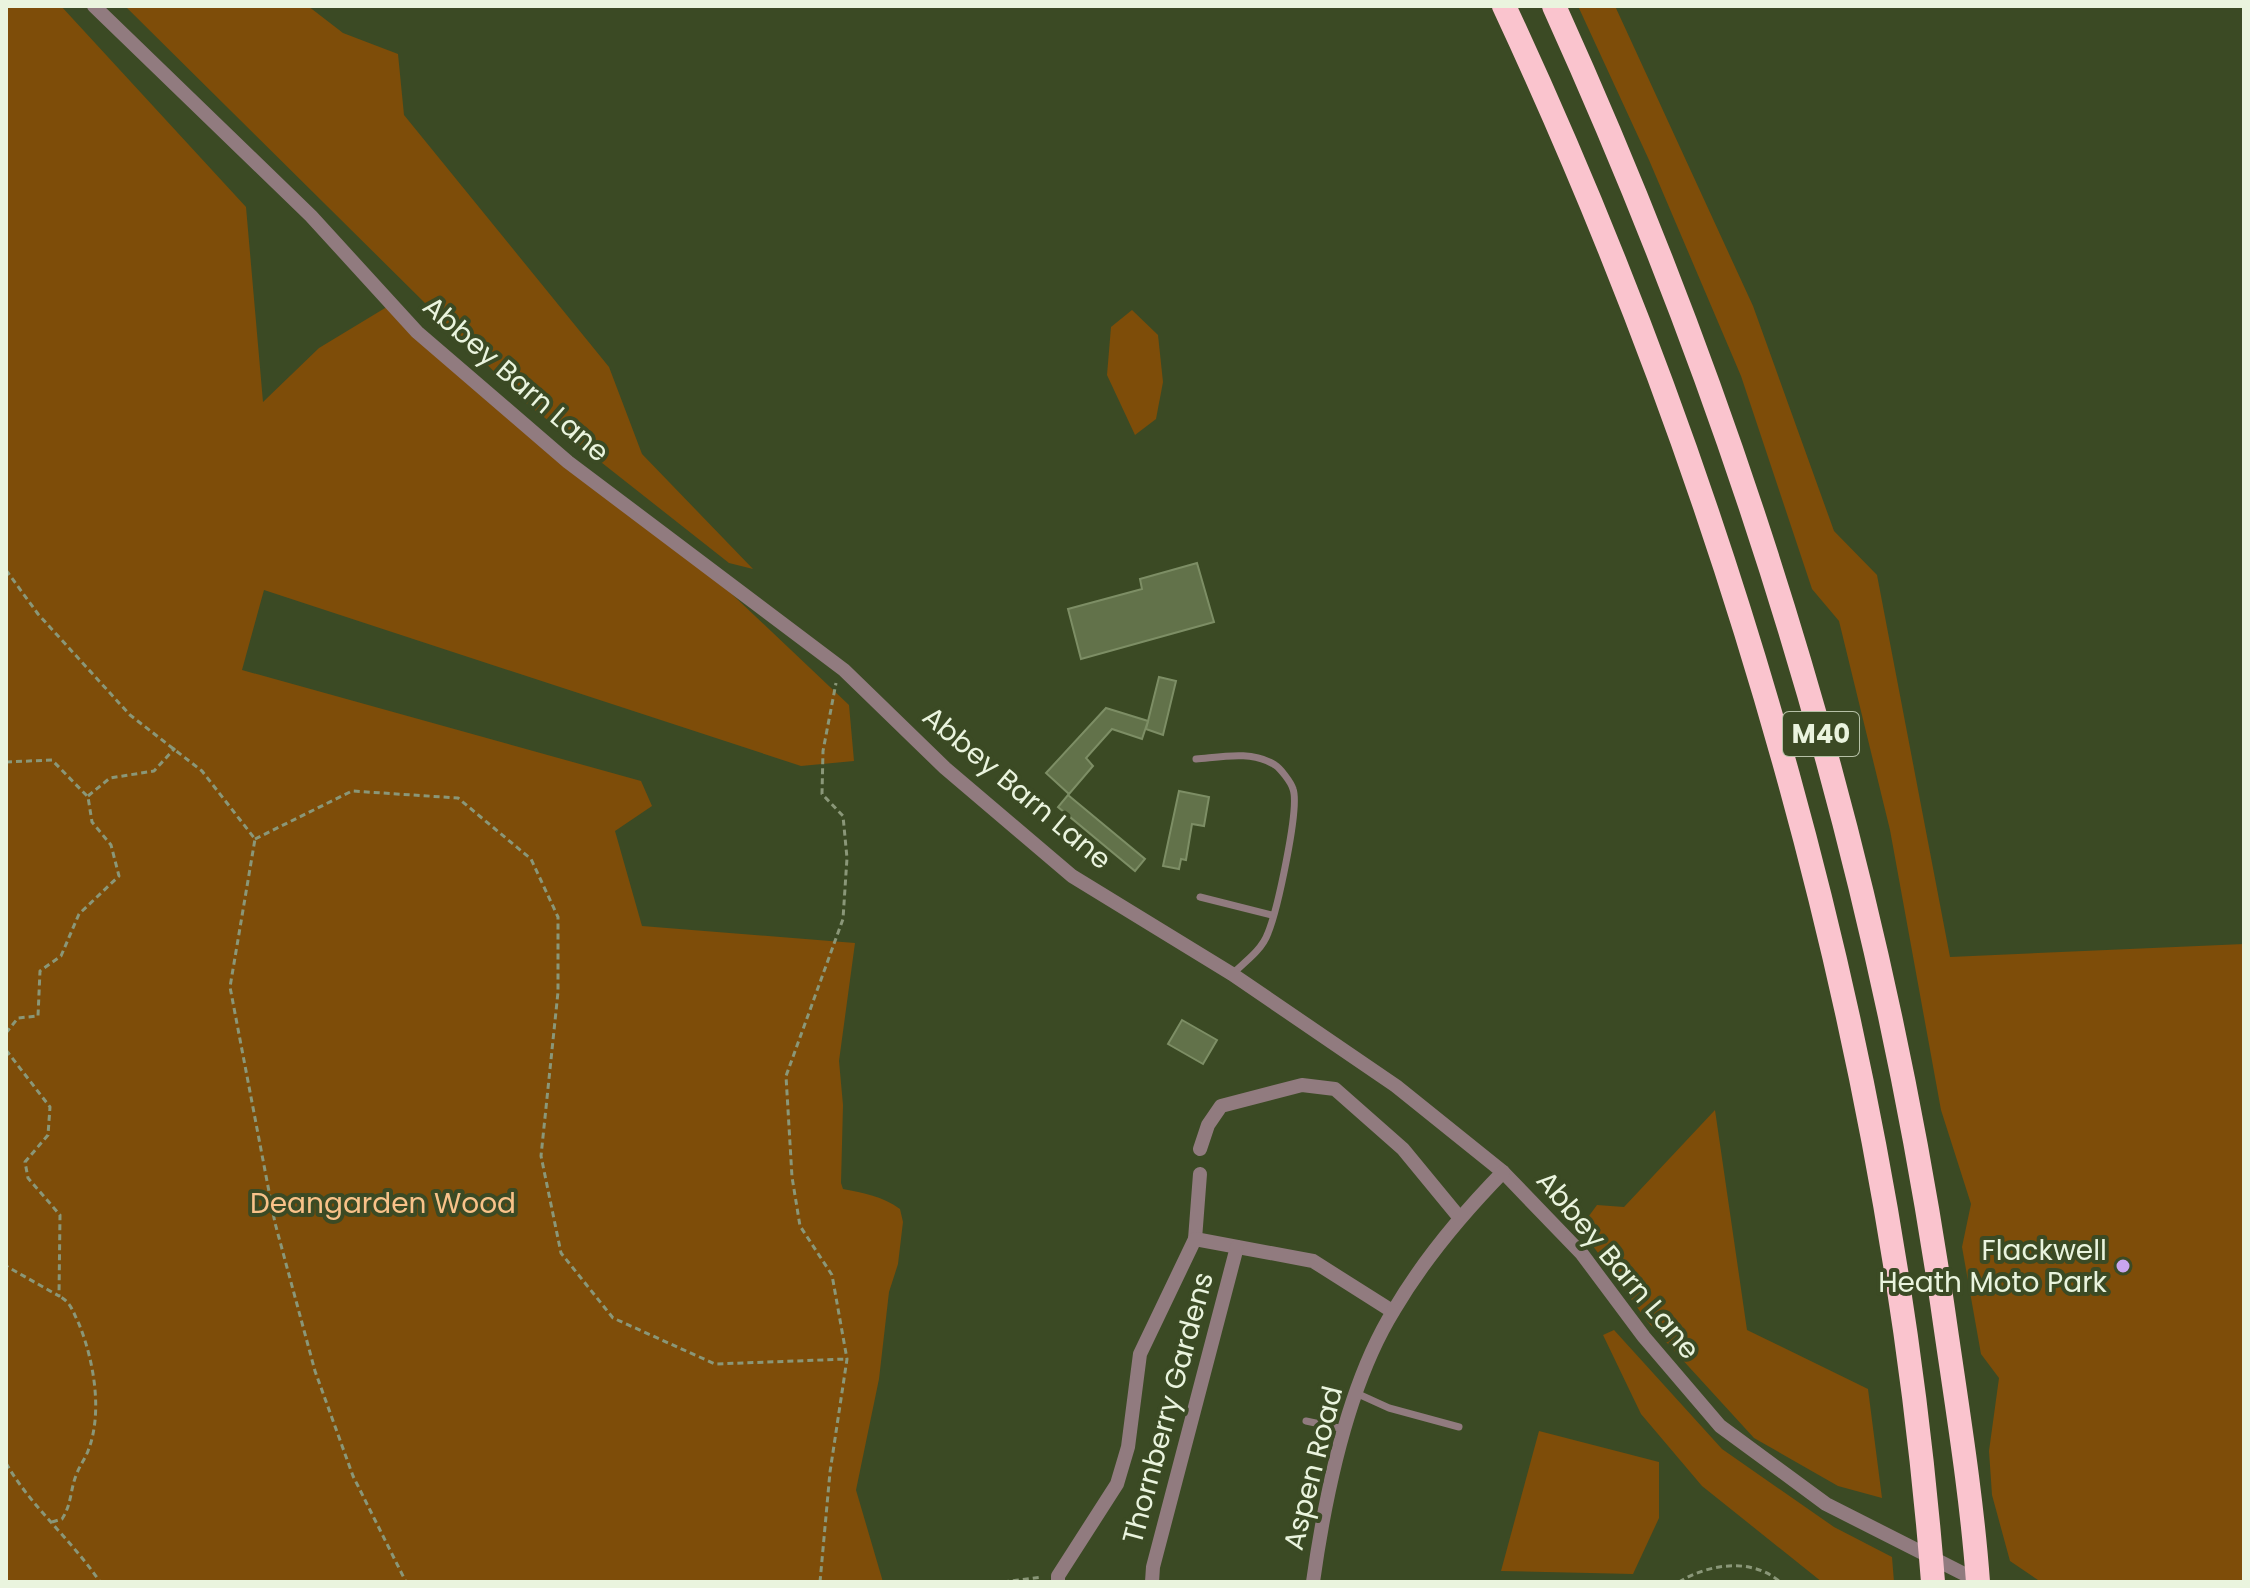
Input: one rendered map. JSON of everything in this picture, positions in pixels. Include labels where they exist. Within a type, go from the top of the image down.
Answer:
[{"type":"highway","name":"M40","points":[[1504,6],[1604,238],[1731,577],[1798,817],[1853,1042],[1887,1225],[1925,1479],[1933,1582]]},
{"type":"highway","name":"M40","points":[[1554,6],[1653,234],[1779,583],[1839,796],[1890,1006],[1928,1203],[1971,1496],[1979,1582]]},
{"type":"street","name":"Abbey Barn Lane","points":[[94,6],[311,216],[417,332],[568,462],[844,670],[945,768],[1072,876],[1232,974],[1396,1086],[1503,1172],[1582,1254],[1644,1337],[1720,1426],[1826,1504],[1979,1582]]},
{"type":"street","points":[[1200,1149],[1208,1125],[1221,1106],[1302,1085],[1335,1089],[1403,1149],[1459,1217]]},
{"type":"street","name":"Aspen Road","points":[[1313,1582],[1322,1519],[1356,1393],[1392,1311],[1459,1217],[1503,1172]]},
{"type":"street","points":[[1058,1579],[1117,1484],[1128,1447],[1140,1354],[1195,1239],[1200,1174]]},
{"type":"street","points":[[1195,1239],[1313,1261],[1392,1311]]},
{"type":"street","name":"Thornberry Gardens","points":[[1152,1582],[1153,1567],[1237,1247]]},
{"type":"lane","points":[[1196,759],[1237,755],[1259,759],[1276,765],[1293,789],[1295,816],[1268,934],[1257,951],[1232,974]]},
{"type":"lane","points":[[1200,897],[1272,915]]},
{"type":"lane","points":[[1356,1393],[1389,1408],[1459,1427]]},
{"type":"lane","points":[[1306,1421],[1346,1430]]},
{"type":"path","points":[[6,570],[38,614],[130,715],[202,771],[255,839],[230,987],[275,1223],[315,1371],[342,1446],[353,1476],[406,1582]]},
{"type":"path","points":[[820,1582],[830,1472],[847,1359],[832,1275],[800,1226],[792,1177],[786,1076],[843,919],[847,858],[843,816],[822,794],[825,738],[834,687],[844,670]]},
{"type":"path","points":[[88,797],[110,778],[154,771],[175,748]]},
{"type":"path","points":[[6,762],[52,760],[88,797],[92,822],[111,845],[119,876],[79,914],[61,956],[40,971],[38,1016],[18,1018],[6,1033]]},
{"type":"path","points":[[255,839],[352,791],[458,798],[531,859],[558,917],[558,992],[541,1156],[561,1253],[613,1318],[715,1364],[847,1359]]},
{"type":"path","points":[[6,1050],[50,1107],[48,1135],[25,1162],[28,1178],[60,1215],[59,1296]]},
{"type":"path","points":[[6,1266],[69,1301],[92,1365],[95,1406],[89,1449],[76,1475],[69,1508],[62,1519],[52,1522]]},
{"type":"path","points":[[6,1463],[19,1487],[52,1522],[100,1582]]},
{"type":"path","points":[[1679,1582],[1711,1568],[1736,1566],[1756,1569],[1780,1582]]},
{"type":"path","points":[[1003,1582],[1058,1579]]},
{"type":"green space","name":"Deangarden Wood","points":[[6,6],[61,6],[246,207],[263,402],[319,348],[395,302],[517,421],[698,562],[849,705],[854,761],[801,766],[264,590],[242,670],[641,781],[652,806],[615,831],[642,926],[855,943],[839,1061],[843,1105],[841,1183],[843,1189],[873,1196],[900,1209],[903,1222],[898,1264],[889,1292],[879,1379],[856,1490],[883,1582],[6,1582]]},
{"type":"green space","points":[[125,6],[308,6],[343,33],[398,54],[404,115],[609,367],[642,454],[753,569],[729,563],[526,403]]},
{"type":"green space","name":"Flackwell Heath Moto Park","points":[[1578,6],[1615,6],[1753,306],[1834,531],[1877,575],[1950,957],[2244,944],[2244,1582],[2041,1582],[2010,1561],[1992,1495],[1989,1451],[1999,1378],[1981,1354],[1962,1247],[1971,1204],[1941,1110],[1890,830],[1839,621],[1812,589],[1741,376],[1649,160]]},
{"type":"green space","points":[[1132,310],[1158,335],[1163,382],[1156,419],[1135,435],[1107,375],[1111,327]]},
{"type":"green space","points":[[1715,1110],[1747,1330],[1868,1389],[1882,1498],[1838,1486],[1754,1438],[1647,1321],[1580,1228],[1597,1205],[1624,1207]]},
{"type":"green space","points":[[1614,1330],[1722,1449],[1834,1527],[1892,1557],[1894,1582],[1822,1582],[1702,1486],[1641,1414],[1603,1335]]},
{"type":"green space","points":[[1539,1431],[1659,1462],[1659,1518],[1633,1574],[1501,1571]]},
{"type":"building","points":[[1197,563],[1214,622],[1081,659],[1068,609],[1142,589],[1140,579]]},
{"type":"building","points":[[1159,677],[1176,681],[1163,735],[1146,729]]},
{"type":"building","points":[[1106,708],[1148,721],[1142,739],[1112,729],[1086,758],[1093,766],[1069,794],[1046,773]]},
{"type":"building","points":[[1179,791],[1209,797],[1204,826],[1192,824],[1186,860],[1181,859],[1179,869],[1163,866]]},
{"type":"building","points":[[1068,795],[1145,859],[1135,871],[1058,807]]},
{"type":"building","points":[[1182,1020],[1217,1040],[1203,1064],[1168,1044]]},
{"type":"place","name":"Flackwell Heath Moto Park","points":[[2123,1266]]}]
